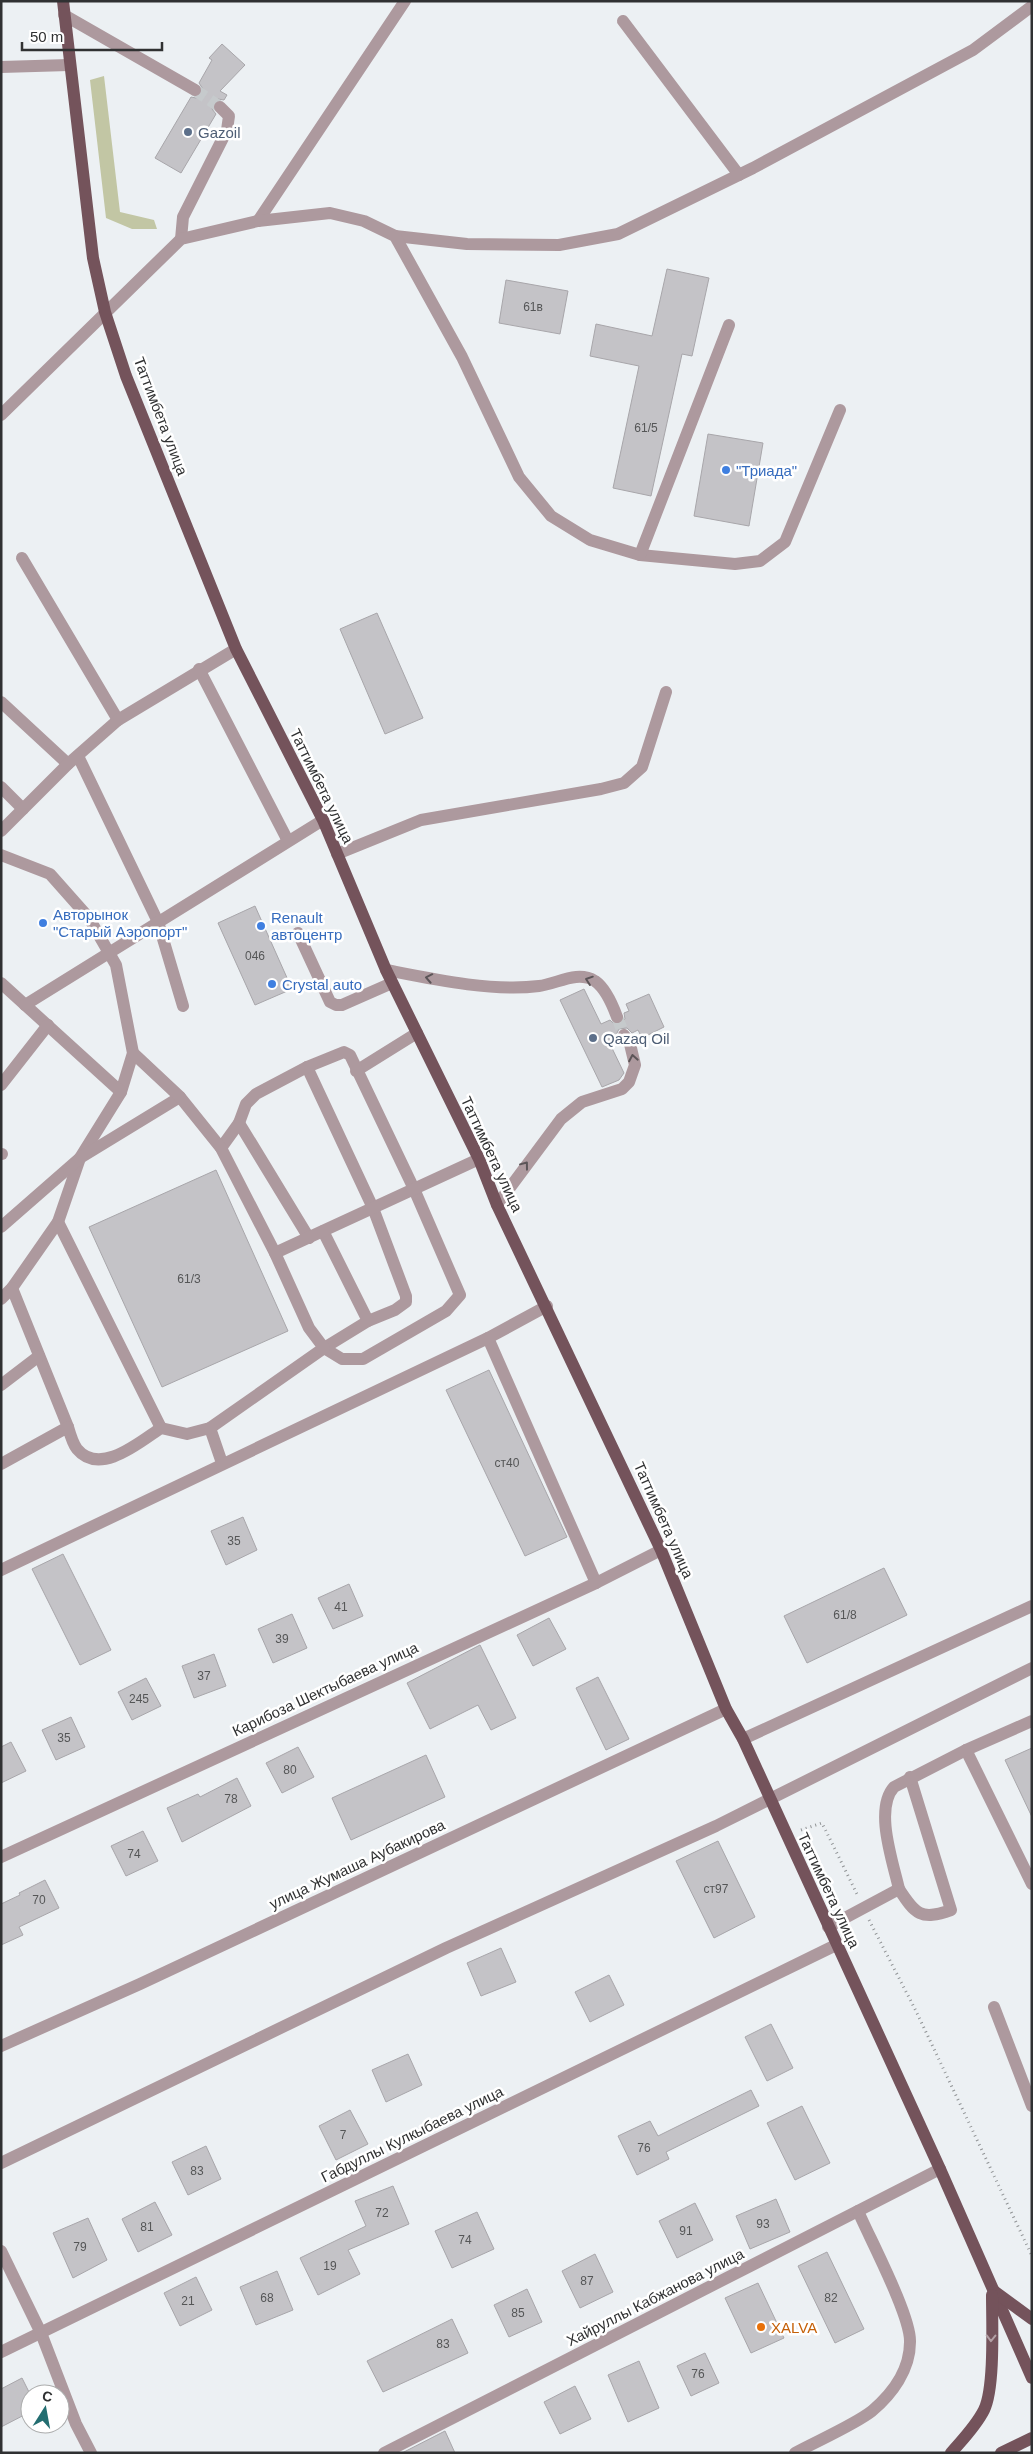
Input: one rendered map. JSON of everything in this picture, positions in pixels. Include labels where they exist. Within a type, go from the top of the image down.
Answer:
[{"type":"main road","name":"Таттимбета улица","points":[[63,1],[93,258],[105,312],[126,376],[236,649],[323,820],[392,983],[479,1158],[497,1205],[547,1306],[661,1550],[726,1709],[743,1739],[940,2169],[1032,2378]]},
{"type":"main road","points":[[992,2290],[1032,2319]]},
{"type":"main road","points":[[951,2453],[975,2426],[985,2408],[991,2374],[992,2290]]},
{"type":"main road","points":[[1001,2453],[1032,2438]]},
{"type":"street","points":[[258,222],[405,1]]},
{"type":"street","points":[[1,415],[181,239],[258,222],[330,213],[364,221],[395,236],[467,244],[559,245],[618,234],[739,175],[973,50],[1032,6]]},
{"type":"street","points":[[64,15],[195,90]]},
{"type":"street","points":[[623,21],[739,175]]},
{"type":"street","points":[[1,67],[69,65]]},
{"type":"street","points":[[181,239],[183,217],[227,130],[229,116],[220,107]]},
{"type":"street","points":[[395,236],[462,357],[519,477],[550,516],[590,540],[640,555],[734,564],[760,561],[785,542],[840,410]]},
{"type":"street","points":[[640,555],[729,325]]},
{"type":"street","points":[[22,558],[118,720]]},
{"type":"street","points":[[1,831],[68,764],[118,720],[236,649]]},
{"type":"street","points":[[200,670],[288,841]]},
{"type":"street","points":[[337,854],[420,820],[601,789],[624,783],[642,767],[666,692]]},
{"type":"street","points":[[1,702],[68,764]]},
{"type":"street","points":[[78,756],[158,922],[183,1006]]},
{"type":"street","points":[[1,787],[23,808]]},
{"type":"street","points":[[25,1005],[323,820]]},
{"type":"street","points":[[1,856],[50,874],[89,918],[110,951],[116,965],[133,1053],[121,1092],[80,1158],[58,1222],[12,1288],[1,1300]]},
{"type":"street","points":[[298,933],[330,1002],[342,1005],[392,983]]},
{"type":"street","points":[[386,970],[437,980],[506,987],[540,986],[577,976],[595,981],[611,1002],[617,1017]]},
{"type":"street","points":[[1,983],[121,1092]]},
{"type":"street","points":[[1,1085],[48,1025]]},
{"type":"street","points":[[356,1071],[417,1033]]},
{"type":"street","points":[[497,1205],[561,1119],[582,1102],[622,1089],[629,1082],[635,1065],[630,1044],[624,1035]]},
{"type":"street","points":[[133,1053],[180,1097],[221,1148],[275,1253],[309,1328],[324,1348],[342,1359],[363,1359],[446,1311],[460,1295],[414,1189],[350,1055],[344,1052],[307,1067],[256,1094],[246,1104],[239,1123],[221,1148]]},
{"type":"street","points":[[12,1288],[77,1450],[91,1458],[106,1459],[121,1454],[161,1428],[187,1434],[210,1428],[324,1348],[368,1321],[394,1310],[406,1302],[406,1296],[373,1208],[307,1067]]},
{"type":"street","points":[[1,1227],[80,1158],[180,1097]]},
{"type":"street","points":[[239,1123],[309,1238]]},
{"type":"street","points":[[275,1253],[479,1158]]},
{"type":"street","points":[[58,1222],[161,1428]]},
{"type":"street","points":[[323,1231],[368,1321]]},
{"type":"street","points":[[1,1570],[222,1463],[488,1338],[547,1306]]},
{"type":"street","points":[[488,1338],[596,1583]]},
{"type":"street","points":[[1,1385],[39,1356]]},
{"type":"street","points":[[1,1464],[68,1428]]},
{"type":"street","points":[[210,1428],[222,1463]]},
{"type":"street","name":"Карибоза Шектыбаева улица","points":[[1,1857],[596,1583],[661,1550]]},
{"type":"street","points":[[743,1739],[1032,1606]]},
{"type":"street","points":[[1,2162],[446,1948],[716,1826],[1032,1668]]},
{"type":"street","name":"улица Жумаша Аубакирова","points":[[1,2046],[158,1976],[726,1709]]},
{"type":"street","points":[[910,1777],[951,1910],[932,1917],[912,1910],[899,1889],[884,1816],[888,1793],[910,1777],[1032,1721]]},
{"type":"street","points":[[966,1750],[1032,1884]]},
{"type":"street","points":[[828,1927],[899,1889]]},
{"type":"street","name":"Габдуллы Кулкыбаева улица","points":[[1,2352],[836,1945]]},
{"type":"street","points":[[994,2007],[1032,2106]]},
{"type":"street","name":"Хайруллы Кабжанова улица","points":[[384,2453],[940,2169]]},
{"type":"street","points":[[795,2453],[871,2412],[892,2392],[905,2366],[910,2342],[906,2320],[858,2211]]},
{"type":"street","points":[[1,2251],[41,2333],[76,2424],[90,2453]]},
{"type":"path","points":[[786,1834],[822,1823],[916,2011],[1032,2256]]},
{"type":"green space","points":[[104,76],[120,212],[154,220],[157,229],[132,229],[106,218],[90,80]]},
{"type":"building","name":"Gazoil","points":[[222,44],[245,65],[220,91],[227,95],[224,100],[218,99],[214,102],[212,109],[216,114],[181,173],[155,158],[191,97],[196,98],[202,94],[203,89],[199,83],[212,60],[209,58]]},
{"type":"building","points":[[667,269],[709,278],[692,356],[682,354],[651,496],[613,488],[639,366],[590,356],[596,324],[652,336]]},
{"type":"building","points":[[506,280],[568,291],[560,334],[499,323]]},
{"type":"building","points":[[708,434],[763,443],[749,526],[694,516]]},
{"type":"building","points":[[377,613],[423,718],[385,734],[340,629]]},
{"type":"building","points":[[255,906],[292,989],[255,1005],[218,923]]},
{"type":"building","points":[[584,989],[601,1024],[610,1020],[615,1025],[620,1024],[625,1019],[624,1013],[629,1011],[626,1004],[649,994],[664,1027],[642,1038],[638,1030],[632,1033],[627,1028],[619,1029],[616,1035],[617,1040],[610,1044],[624,1073],[619,1080],[602,1087],[560,1000]]},
{"type":"building","points":[[216,1170],[288,1331],[162,1387],[89,1227]]},
{"type":"building","points":[[489,1370],[567,1537],[525,1556],[446,1390]]},
{"type":"building","points":[[243,1517],[257,1550],[226,1565],[211,1531]]},
{"type":"building","points":[[63,1554],[111,1650],[80,1665],[32,1569]]},
{"type":"building","points":[[884,1568],[907,1615],[807,1663],[784,1616]]},
{"type":"building","points":[[349,1584],[363,1616],[333,1629],[318,1598]]},
{"type":"building","points":[[292,1614],[307,1648],[273,1663],[258,1629]]},
{"type":"building","points":[[549,1618],[566,1649],[533,1666],[517,1635]]},
{"type":"building","points":[[480,1645],[516,1718],[491,1730],[478,1705],[430,1729],[407,1683]]},
{"type":"building","points":[[214,1654],[226,1686],[194,1698],[182,1666]]},
{"type":"building","points":[[598,1677],[629,1739],[606,1750],[576,1688]]},
{"type":"building","points":[[146,1678],[161,1706],[132,1720],[118,1692]]},
{"type":"building","points":[[71,1717],[85,1747],[56,1760],[42,1730]]},
{"type":"building","points":[[11,1742],[26,1771],[1,1783],[1,1747]]},
{"type":"building","points":[[298,1747],[314,1777],[282,1793],[266,1763]]},
{"type":"building","points":[[1032,1748],[1032,1817],[1005,1760]]},
{"type":"building","points":[[426,1755],[445,1797],[351,1840],[332,1798]]},
{"type":"building","points":[[237,1778],[251,1806],[182,1842],[167,1808],[198,1794],[200,1797]]},
{"type":"building","points":[[143,1831],[158,1861],[126,1876],[111,1846]]},
{"type":"building","points":[[718,1841],[755,1917],[714,1938],[676,1861]]},
{"type":"building","points":[[45,1880],[59,1908],[19,1927],[23,1935],[1,1945],[1,1904]]},
{"type":"building","points":[[501,1948],[516,1982],[481,1996],[467,1963]]},
{"type":"building","points":[[609,1975],[624,2005],[590,2022],[575,1992]]},
{"type":"building","points":[[771,2024],[793,2068],[767,2081],[745,2037]]},
{"type":"building","points":[[408,2054],[422,2085],[386,2102],[372,2070]]},
{"type":"building","points":[[751,2090],[759,2106],[666,2152],[669,2159],[637,2175],[618,2136],[650,2121],[658,2136]]},
{"type":"building","points":[[802,2106],[830,2163],[795,2180],[767,2123]]},
{"type":"building","points":[[350,2110],[368,2144],[336,2160],[319,2126]]},
{"type":"building","points":[[206,2146],[221,2179],[188,2195],[172,2162]]},
{"type":"building","points":[[393,2186],[409,2224],[348,2250],[360,2274],[318,2295],[300,2258],[366,2226],[355,2201]]},
{"type":"building","points":[[776,2199],[790,2232],[750,2249],[736,2216]]},
{"type":"building","points":[[155,2202],[172,2235],[138,2252],[122,2219]]},
{"type":"building","points":[[695,2203],[713,2240],[677,2258],[659,2221]]},
{"type":"building","points":[[477,2212],[494,2249],[452,2268],[435,2231]]},
{"type":"building","points":[[88,2218],[107,2260],[73,2278],[53,2233]]},
{"type":"building","points":[[827,2252],[864,2329],[835,2343],[798,2266]]},
{"type":"building","points":[[595,2254],[613,2292],[580,2308],[562,2271]]},
{"type":"building","points":[[277,2271],[293,2310],[256,2325],[240,2287]]},
{"type":"building","points":[[196,2277],[212,2310],[180,2326],[164,2293]]},
{"type":"building","points":[[758,2283],[784,2338],[751,2353],[725,2298]]},
{"type":"building","points":[[527,2289],[542,2322],[509,2337],[494,2305]]},
{"type":"building","points":[[452,2319],[468,2353],[383,2392],[367,2361]]},
{"type":"building","points":[[705,2353],[719,2383],[691,2396],[677,2366]]},
{"type":"building","points":[[639,2361],[659,2408],[628,2422],[608,2375]]},
{"type":"building","points":[[22,2378],[25,2384],[20,2384],[20,2417],[1,2427],[1,2389]]},
{"type":"building","points":[[575,2386],[591,2419],[560,2434],[544,2402]]},
{"type":"building","points":[[445,2431],[455,2453],[402,2453]]},
{"type":"tunnel","points":[[195,90],[220,107]]},
{"type":"tunnel","points":[[617,1017],[624,1035]]},
{"type":"place","name":"Gazoil","points":[[188,132]]},
{"type":"place","name":"\"Триада\"","points":[[726,470]]},
{"type":"place","name":"Авторынок \"Старый Аэропорт\"","points":[[43,923]]},
{"type":"place","name":"Renault автоцентр","points":[[261,926]]},
{"type":"place","name":"Crystal auto","points":[[272,984]]},
{"type":"place","name":"Qazaq Oil","points":[[593,1038]]},
{"type":"place","name":"XALVA","points":[[761,2327]]}]
